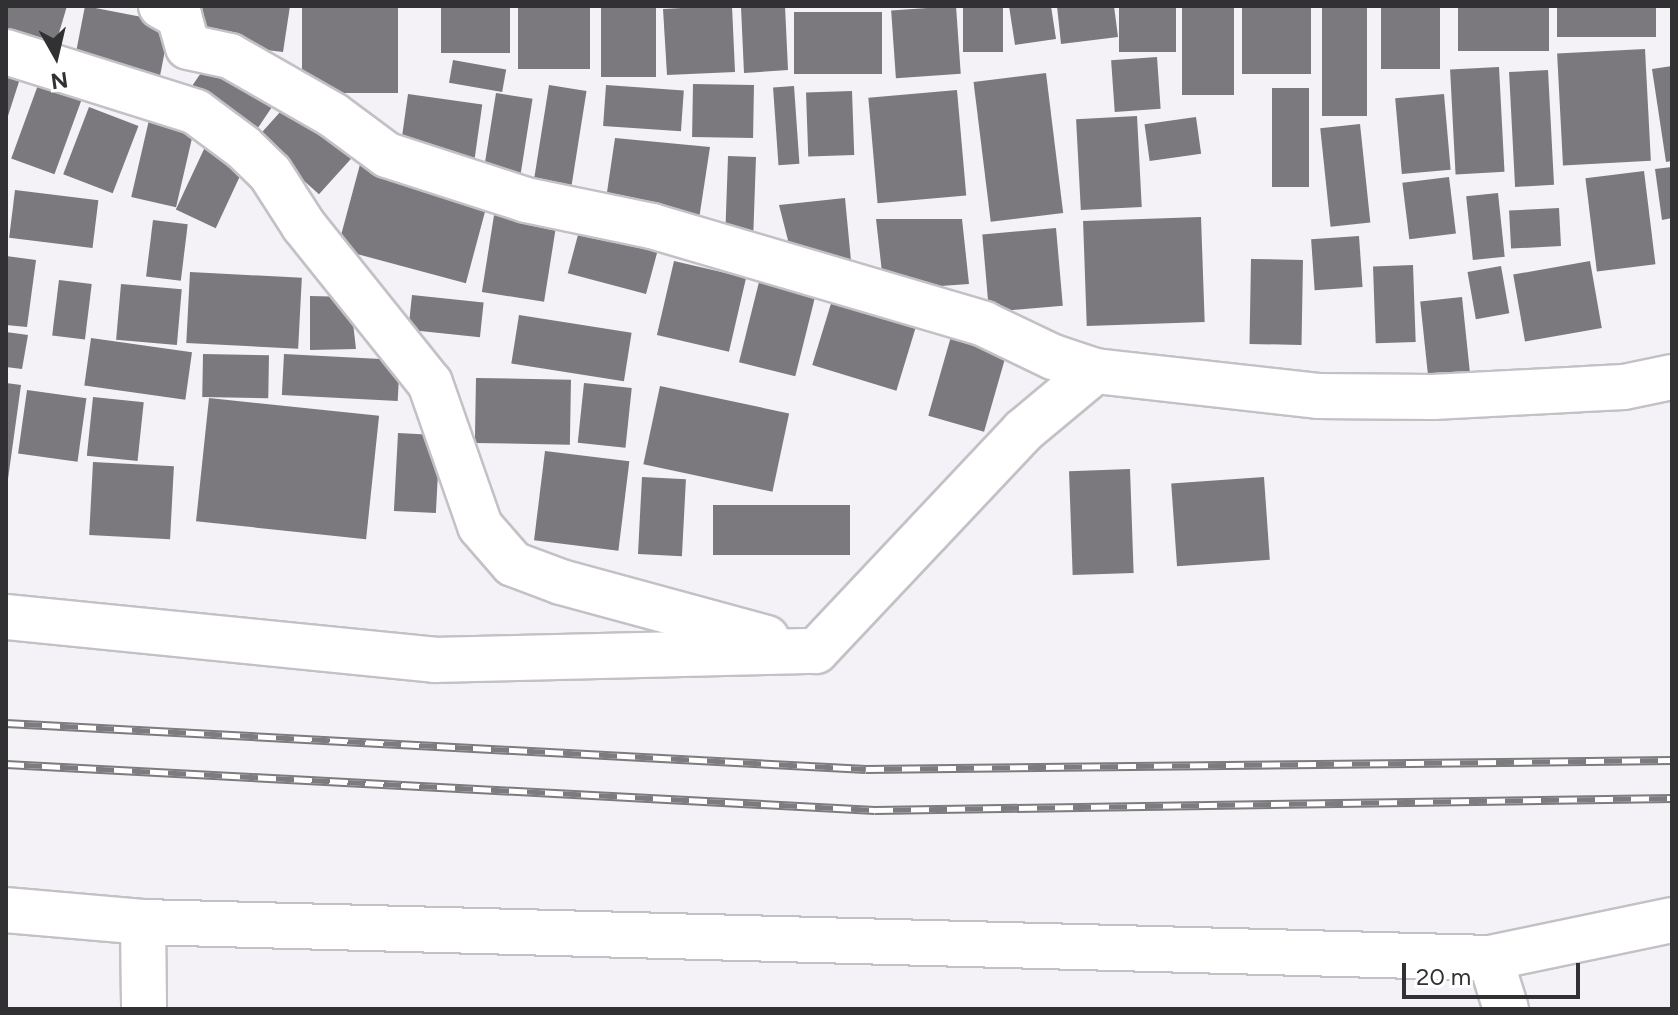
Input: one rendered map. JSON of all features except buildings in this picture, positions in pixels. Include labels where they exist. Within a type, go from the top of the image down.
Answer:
[{"type":"street","points":[[161,6],[179,16],[188,47],[230,56],[333,115],[387,155],[526,200],[652,226],[984,324],[1053,357],[1095,371],[1318,396],[1433,397],[1608,388],[1672,377]]},
{"type":"street","points":[[6,52],[196,112],[243,147],[270,173],[304,226],[430,383],[480,526],[513,564],[561,582],[816,651]]},
{"type":"street","points":[[6,617],[435,660],[816,651],[1023,431],[1095,371]]},
{"type":"street","points":[[6,910],[143,922],[1490,958],[1672,920]]},
{"type":"street","points":[[143,922],[144,1009]]},
{"type":"street","points":[[1490,958],[1506,1009]]},
{"type":"railway","points":[[6,723],[866,769],[1672,760]]},
{"type":"railway","points":[[6,764],[875,810],[1672,798]]}]
